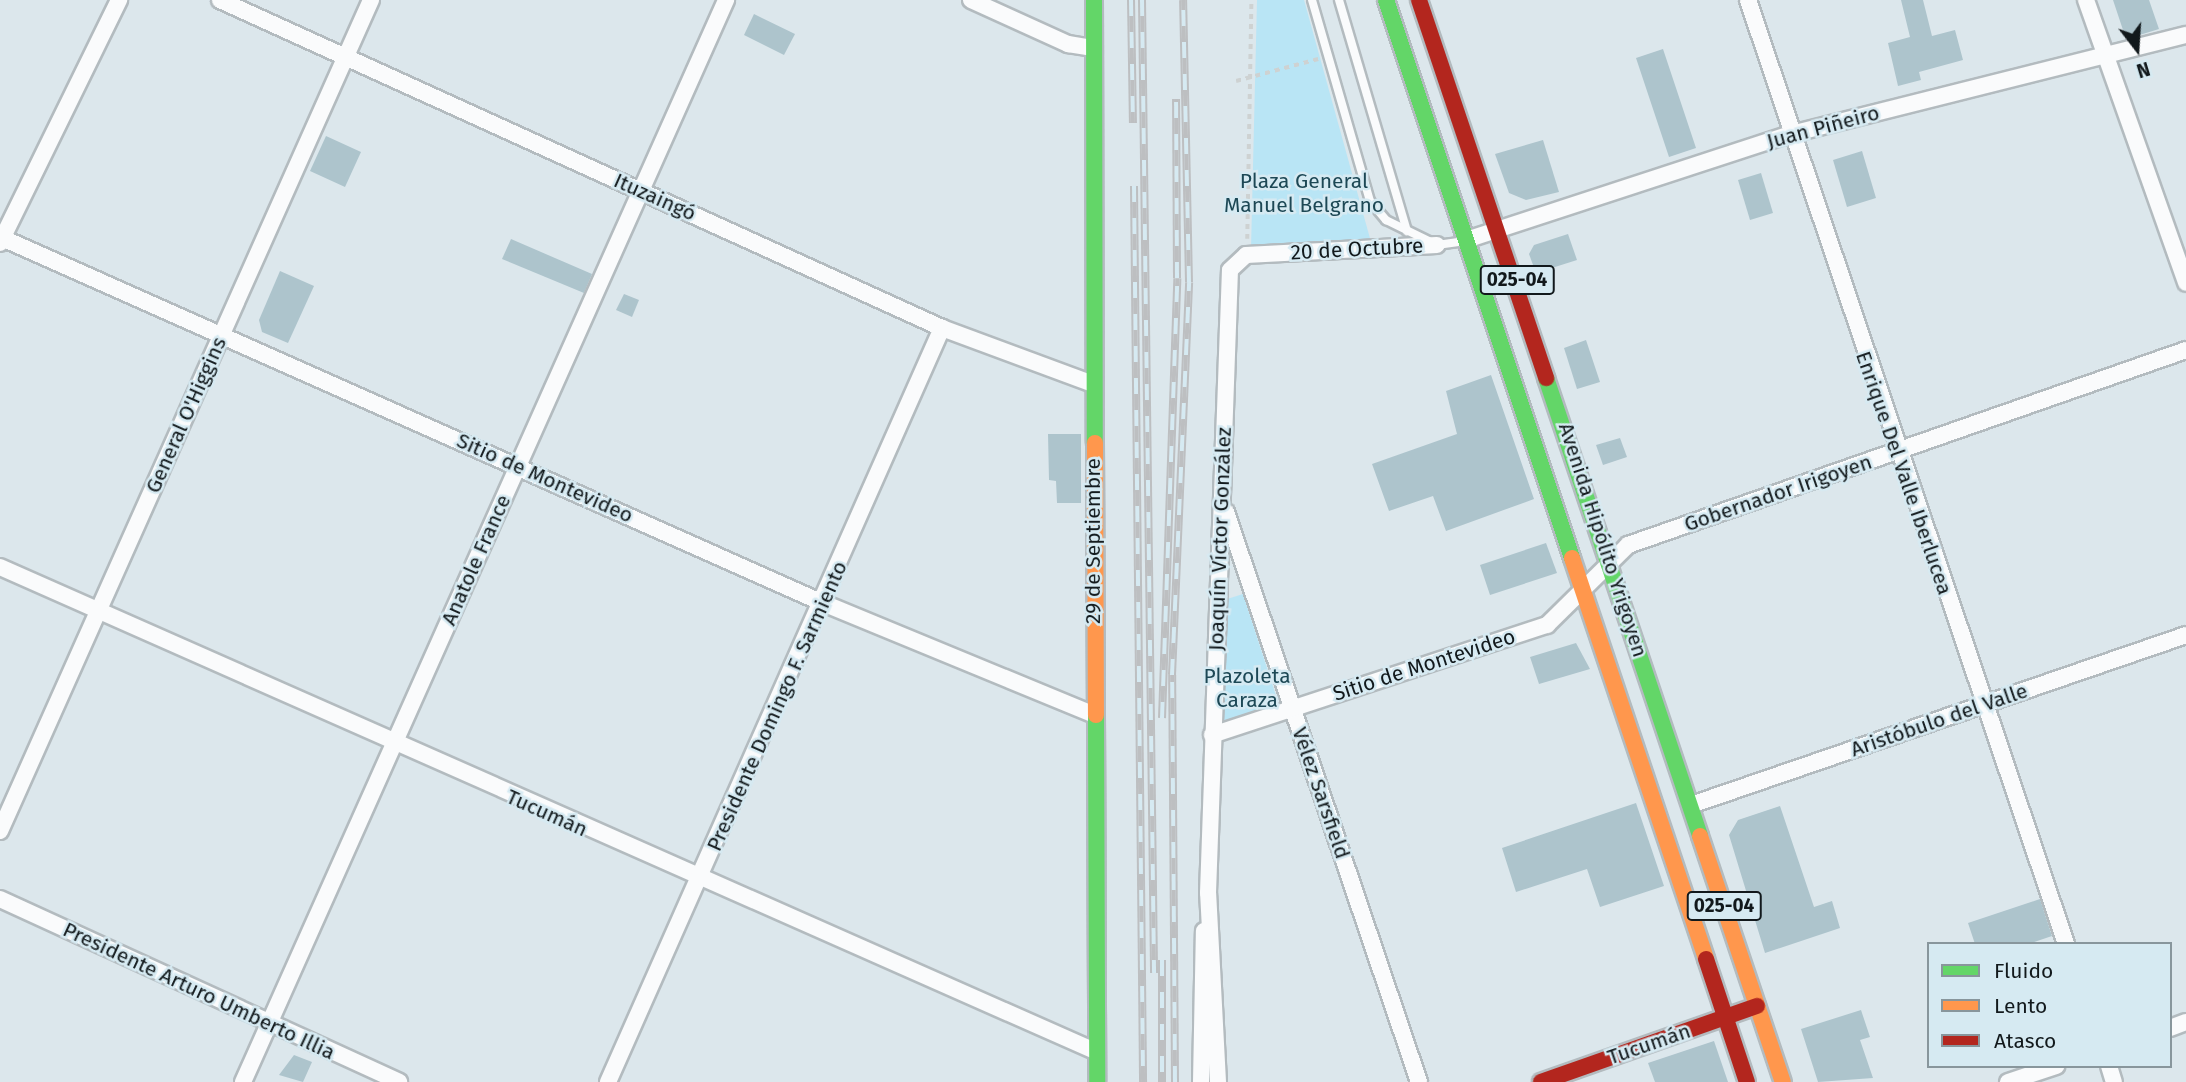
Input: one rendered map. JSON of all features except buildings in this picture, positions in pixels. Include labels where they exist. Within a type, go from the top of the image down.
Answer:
[{"type":"main road","name":"29 de Septiembre","points":[[1094,0],[1092,714],[1097,1082]]},
{"type":"main road","name":"Avenida Hipólito Yrigoyen","points":[[1386,0],[1747,1082]]},
{"type":"main road","name":"Avenida Hipólito Yrigoyen","points":[[1419,0],[1499,230],[1783,1082]]},
{"type":"main road","name":"Tucumán","points":[[1541,1082],[1758,1006]]},
{"type":"street","points":[[1,239],[119,0]]},
{"type":"street","name":"Ituzaingó","points":[[220,0],[942,328],[1093,384]]},
{"type":"street","name":"General O'Higgins","points":[[0,831],[371,0]]},
{"type":"street","name":"Anatole France","points":[[243,1082],[726,0]]},
{"type":"street","points":[[971,0],[1068,44],[1094,48]]},
{"type":"street","name":"Enrique Del Valle Iberlucea","points":[[1748,0],[1896,451],[2065,942]]},
{"type":"street","points":[[2086,0],[2186,283]]},
{"type":"street","name":"Juan Piñeiro","points":[[1466,240],[1791,134],[2186,35]]},
{"type":"street","name":"Sitio de Montevideo","points":[[1,239],[823,603],[1092,714]]},
{"type":"street","name":"20 de Octubre","points":[[1246,255],[1437,245]]},
{"type":"street","name":"Joaquín Víctor González","points":[[1218,1082],[1208,893],[1212,735],[1230,270],[1246,255]]},
{"type":"street","name":"Presidente Domingo F. Sarmiento","points":[[608,1082],[823,603],[942,328]]},
{"type":"street","name":"Gobernador Irigoyen","points":[[1585,590],[1628,545],[2186,350]]},
{"type":"street","name":"Vélez Sarsfield","points":[[1223,503],[1419,1082]]},
{"type":"street","name":"Tucumán","points":[[0,566],[394,746],[1097,1052]]},
{"type":"street","name":"Sitio de Montevideo","points":[[1212,735],[1547,625],[1585,590]]},
{"type":"street","name":"Aristóbulo del Valle","points":[[1691,805],[2186,635]]},
{"type":"street","points":[[1201,1082],[1208,893]]},
{"type":"street","name":"Presidente Arturo Umberto Illia","points":[[0,899],[399,1082]]},
{"type":"street","points":[[2008,1082],[2050,1068]]},
{"type":"lane","points":[[1312,0],[1370,201],[1378,215],[1437,245]]},
{"type":"lane","points":[[1339,0],[1406,231]]},
{"type":"lane","name":"20 de Octubre","points":[[1437,245],[1466,240]]},
{"type":"path","points":[[1246,255],[1251,0]]},
{"type":"path","points":[[1236,80],[1251,80]]},
{"type":"green space","name":"Plaza General Manuel Belgrano","points":[[1257,0],[1304,0],[1371,242],[1251,249]]},
{"type":"green space","name":"Plazoleta Caraza","points":[[1243,594],[1279,705],[1222,723],[1224,600]]},
{"type":"railway","points":[[1131,0],[1133,123]]},
{"type":"railway","points":[[1142,0],[1154,973]]},
{"type":"railway","points":[[1175,1082],[1172,675],[1189,282],[1183,0]]},
{"type":"railway","points":[[1162,718],[1177,278],[1176,99]]},
{"type":"railway","points":[[1134,186],[1143,1082]]},
{"type":"railway","points":[[1162,960],[1162,1082]]},
{"type":"traffic: fast","points":[[1094,0],[1095,443]]},
{"type":"traffic: fast","points":[[1386,0],[1572,558]]},
{"type":"traffic: fast","points":[[1546,378],[1700,836]]},
{"type":"traffic: fast","points":[[1096,715],[1097,1082]]},
{"type":"traffic: slow","points":[[1095,443],[1096,715]]},
{"type":"traffic: slow","points":[[1572,558],[1706,959]]},
{"type":"traffic: slow","points":[[1700,836],[1783,1082]]},
{"type":"traffic: jam","points":[[1419,0],[1546,378]]},
{"type":"traffic: jam","points":[[1706,959],[1747,1082]]},
{"type":"traffic: jam","points":[[1541,1082],[1757,1006]]}]
